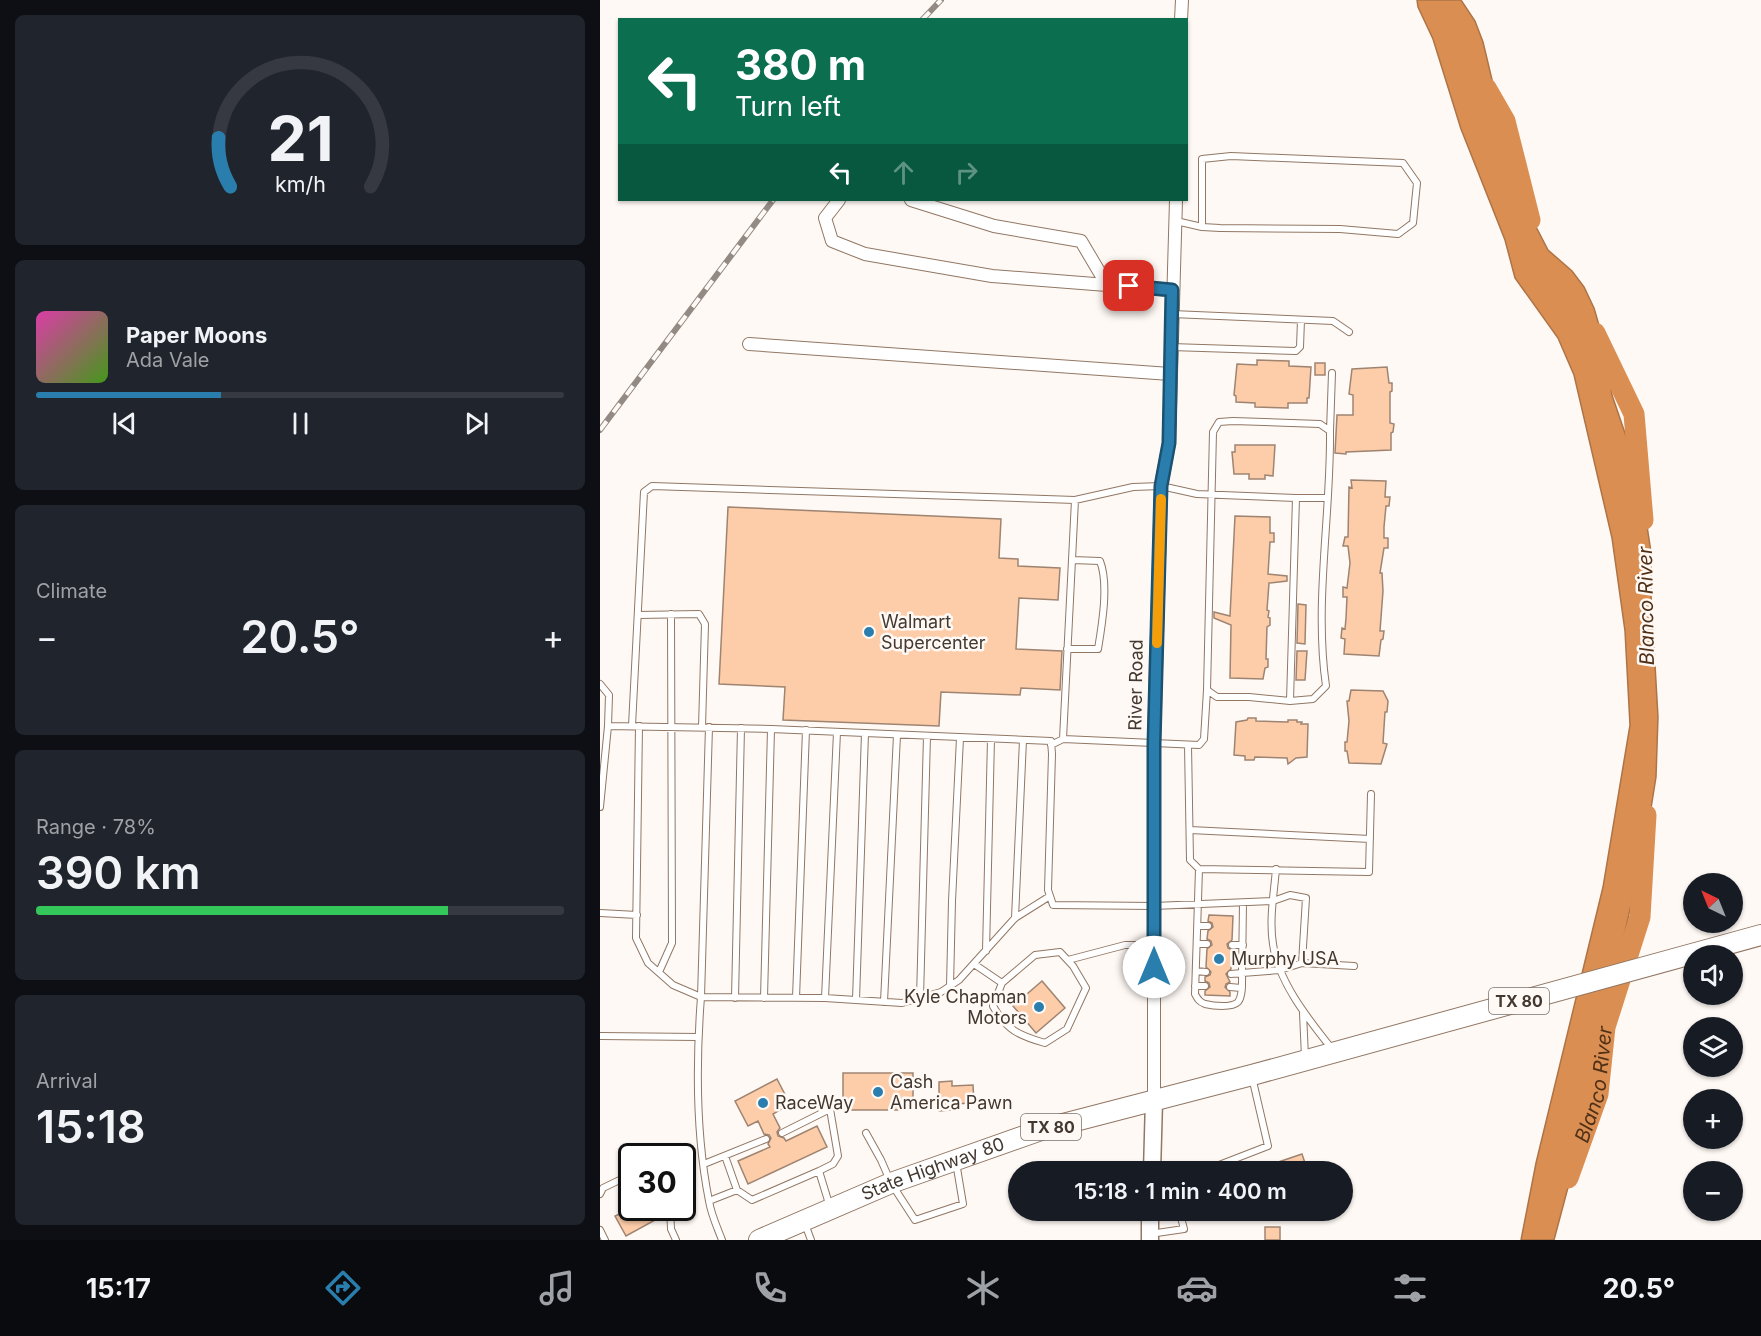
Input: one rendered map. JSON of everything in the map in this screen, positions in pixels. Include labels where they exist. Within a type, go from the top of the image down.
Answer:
[{"type":"main road","name":"TX 80","points":[[1344,1049],[1761,934]]},
{"type":"main road","name":"State Highway 80","points":[[759,1240],[803,1219],[891,1183],[1044,1129],[1344,1049]]},
{"type":"street","points":[[1181,18],[1182,0]]},
{"type":"street","points":[[838,201],[825,218],[832,241],[865,254],[992,276],[1172,290]]},
{"type":"street","points":[[914,201],[994,226],[1081,241],[1107,285]]},
{"type":"street","name":"River Road","points":[[1152,1161],[1154,744],[1161,486],[1169,443],[1176,201]]},
{"type":"street","points":[[749,344],[1170,374]]},
{"type":"street","points":[[1150,1221],[1150,1237]]},
{"type":"lane","points":[[1175,220],[1202,227],[1340,229],[1398,234],[1413,223],[1417,183],[1403,163],[1231,156],[1202,159],[1202,227]]},
{"type":"lane","points":[[1172,314],[1333,321],[1349,332]]},
{"type":"lane","points":[[1171,347],[1296,351],[1300,346],[1301,320]]},
{"type":"lane","points":[[1207,690],[1216,697],[1290,701],[1313,699],[1326,686],[1322,656],[1327,498],[1331,469],[1332,373]]},
{"type":"lane","points":[[1051,745],[1063,739],[1199,745],[1204,739],[1207,690],[1216,428],[1219,422],[1320,424],[1330,431]]},
{"type":"lane","points":[[1050,896],[1015,918],[959,980],[941,992],[902,1003],[825,998],[701,997],[673,985],[648,963],[636,938],[635,726],[644,492],[652,486],[1075,500],[1133,487],[1161,486],[1197,494],[1327,498]]},
{"type":"lane","points":[[1290,701],[1296,498]]},
{"type":"lane","points":[[1063,739],[1075,500]]},
{"type":"lane","points":[[1067,649],[1098,649],[1102,626],[1103,570],[1100,561],[1072,560]]},
{"type":"lane","points":[[659,972],[672,943],[671,614]]},
{"type":"lane","points":[[638,615],[699,614],[705,624],[702,727]]},
{"type":"lane","points":[[600,684],[609,695],[600,807]]},
{"type":"lane","points":[[608,726],[806,730],[1051,741],[1048,890],[1053,905],[1154,906],[1273,901],[1290,895],[1306,898],[1302,963]]},
{"type":"lane","points":[[710,727],[698,1037],[704,1164],[709,1201],[722,1240]]},
{"type":"lane","points":[[735,998],[741,728]]},
{"type":"lane","points":[[764,998],[771,729]]},
{"type":"lane","points":[[796,998],[806,730]]},
{"type":"lane","points":[[825,998],[837,732]]},
{"type":"lane","points":[[856,1000],[865,733]]},
{"type":"lane","points":[[884,1002],[897,735]]},
{"type":"lane","points":[[920,998],[927,736]]},
{"type":"lane","points":[[950,986],[960,738]]},
{"type":"lane","points":[[986,951],[991,739]]},
{"type":"lane","points":[[1015,918],[1023,740]]},
{"type":"lane","points":[[1188,745],[1190,860],[1199,869],[1369,872],[1371,794]]},
{"type":"lane","points":[[1190,830],[1370,839]]},
{"type":"lane","points":[[1199,869],[1195,994],[1204,1004],[1230,1006],[1236,1004],[1240,998],[1243,903]]},
{"type":"lane","points":[[1276,869],[1273,944],[1280,970],[1303,1012],[1344,1049]]},
{"type":"lane","points":[[600,913],[637,915]]},
{"type":"lane","points":[[1198,926],[1208,926]]},
{"type":"lane","points":[[1233,928],[1243,929]]},
{"type":"lane","points":[[1197,944],[1207,944]]},
{"type":"lane","points":[[1068,960],[1125,945],[1154,945]]},
{"type":"lane","points":[[1232,945],[1243,945]]},
{"type":"lane","points":[[1060,952],[1068,960],[1086,988],[1067,1029],[1046,1042],[1022,1036],[1000,1019],[993,1006],[1002,983],[1035,955],[1060,952]]},
{"type":"lane","points":[[1231,974],[1280,970],[1302,963],[1354,966]]},
{"type":"lane","points":[[974,964],[1002,983]]},
{"type":"lane","points":[[1196,971],[1206,972]]},
{"type":"lane","points":[[1195,986],[1205,986]]},
{"type":"lane","points":[[1230,987],[1241,988]]},
{"type":"lane","points":[[1303,1012],[1305,1060]]},
{"type":"lane","points":[[600,1036],[698,1037]]},
{"type":"lane","points":[[1229,1161],[1268,1146],[1252,1075]]},
{"type":"lane","points":[[725,1156],[737,1190],[752,1200],[833,1164],[838,1156],[830,1109],[782,1133]]},
{"type":"lane","points":[[866,1133],[891,1183],[915,1220],[963,1204],[955,1159]]},
{"type":"lane","points":[[704,1164],[766,1139]]},
{"type":"lane","points":[[819,1171],[830,1208]]},
{"type":"lane","points":[[600,1194],[603,1188],[618,1181]]},
{"type":"lane","points":[[709,1201],[737,1190]]},
{"type":"lane","points":[[803,1219],[811,1240]]},
{"type":"lane","points":[[671,1221],[671,1229],[676,1240]]},
{"type":"lane","points":[[1150,1237],[1184,1229],[1182,1221]]},
{"type":"lane","points":[[600,1230],[605,1240]]},
{"type":"water","points":[[1417,0],[1461,0],[1475,21],[1483,42],[1504,130],[1532,219],[1548,250],[1572,271],[1584,287],[1594,308],[1605,346],[1612,395],[1627,439],[1643,500],[1651,552],[1651,595],[1658,717],[1656,777],[1647,833],[1598,1053],[1591,1101],[1554,1240],[1521,1240],[1536,1163],[1603,887],[1630,725],[1625,631],[1612,538],[1574,375],[1558,338],[1515,278],[1505,240],[1461,129],[1433,39]]},
{"type":"building","points":[[1257,360],[1289,361],[1289,366],[1311,367],[1307,403],[1288,403],[1288,408],[1255,407],[1255,403],[1236,402],[1234,395],[1237,364],[1257,365]]},
{"type":"building","points":[[1315,363],[1325,363],[1325,375],[1315,375]]},
{"type":"building","points":[[1387,367],[1389,383],[1392,383],[1390,423],[1394,424],[1391,433],[1391,450],[1335,453],[1337,415],[1353,415],[1353,395],[1349,394],[1352,369]]},
{"type":"building","points":[[1235,445],[1275,445],[1273,476],[1265,475],[1265,479],[1249,479],[1249,474],[1234,474],[1232,452],[1235,452]]},
{"type":"building","points":[[1351,480],[1386,481],[1385,497],[1390,497],[1389,506],[1386,506],[1384,527],[1384,538],[1388,538],[1388,548],[1384,548],[1380,573],[1382,573],[1383,591],[1380,631],[1384,631],[1379,656],[1344,654],[1345,639],[1341,638],[1342,628],[1345,629],[1347,597],[1343,597],[1343,587],[1347,588],[1350,563],[1348,546],[1343,546],[1345,537],[1348,537]]},
{"type":"building","name":"Walmart Supercenter","points":[[728,507],[1001,519],[999,558],[1018,559],[1018,566],[1060,568],[1058,600],[1019,598],[1016,649],[1062,651],[1060,690],[1021,688],[1020,695],[941,692],[939,726],[783,720],[785,687],[719,684]]},
{"type":"building","points":[[1235,516],[1270,517],[1270,533],[1274,533],[1274,542],[1270,542],[1268,574],[1287,576],[1287,581],[1269,583],[1267,610],[1270,625],[1267,627],[1266,659],[1268,659],[1268,667],[1265,668],[1263,679],[1230,678],[1231,625],[1214,618],[1214,612],[1230,616]]},
{"type":"building","points":[[1298,604],[1306,605],[1305,644],[1297,643]]},
{"type":"building","points":[[1297,651],[1307,651],[1305,680],[1296,680]]},
{"type":"building","points":[[1351,690],[1383,691],[1388,701],[1383,743],[1387,744],[1381,764],[1349,763],[1345,742],[1347,742],[1349,721],[1347,701],[1349,701]]},
{"type":"building","points":[[1256,718],[1256,721],[1297,720],[1297,722],[1302,722],[1301,724],[1308,724],[1307,757],[1296,758],[1288,764],[1287,758],[1255,757],[1254,760],[1245,760],[1245,756],[1234,755],[1236,722]]},
{"type":"building","name":"Murphy USA","points":[[1209,915],[1233,916],[1232,940],[1227,944],[1232,950],[1231,969],[1226,974],[1230,982],[1225,987],[1230,992],[1230,996],[1205,995],[1205,991],[1210,987],[1205,977],[1211,972],[1206,967],[1207,949],[1212,945],[1207,939],[1208,931],[1213,927],[1208,921]]},
{"type":"building","name":"Kyle Chapman Motors","points":[[1042,981],[1065,1008],[1036,1033],[1013,1006]]},
{"type":"building","name":"Cash America Pawn","points":[[843,1073],[913,1073],[913,1110],[843,1110]]},
{"type":"building","name":"RaceWay","points":[[777,1079],[790,1104],[773,1114],[780,1128],[777,1132],[778,1136],[786,1141],[817,1126],[827,1147],[748,1184],[738,1161],[770,1147],[768,1144],[771,1138],[764,1134],[758,1121],[748,1126],[735,1101]]},
{"type":"building","points":[[952,1081],[952,1086],[973,1085],[974,1103],[951,1104],[951,1110],[939,1111],[939,1082]]},
{"type":"building","points":[[1302,1154],[1304,1161],[1281,1161]]},
{"type":"building","points":[[618,1215],[618,1221],[653,1221],[626,1236],[615,1216]]},
{"type":"building","points":[[1265,1227],[1280,1227],[1280,1240],[1265,1240]]},
{"type":"waterway","name":"Blanco River","points":[[1486,88],[1505,121],[1530,220]]},
{"type":"waterway","name":"Blanco River","points":[[1595,333],[1634,414],[1643,520]]},
{"type":"waterway","name":"Blanco River","points":[[1568,1178],[1598,1094],[1605,1027],[1640,917],[1646,815]]},
{"type":"railway","points":[[924,18],[941,0]]},
{"type":"railway","points":[[600,430],[772,201]]},
{"type":"slow traffic","points":[[1157,643],[1161,499]]},
{"type":"place","name":"Walmart Supercenter","points":[[869,632]]},
{"type":"place","name":"Murphy USA","points":[[1219,959]]},
{"type":"place","name":"Kyle Chapman Motors","points":[[1039,1007]]},
{"type":"place","name":"Cash America Pawn","points":[[878,1092]]},
{"type":"place","name":"RaceWay","points":[[763,1103]]},
{"type":"route","points":[[1129,286],[1172,290],[1169,443],[1161,486],[1154,744],[1154,967]]}]
